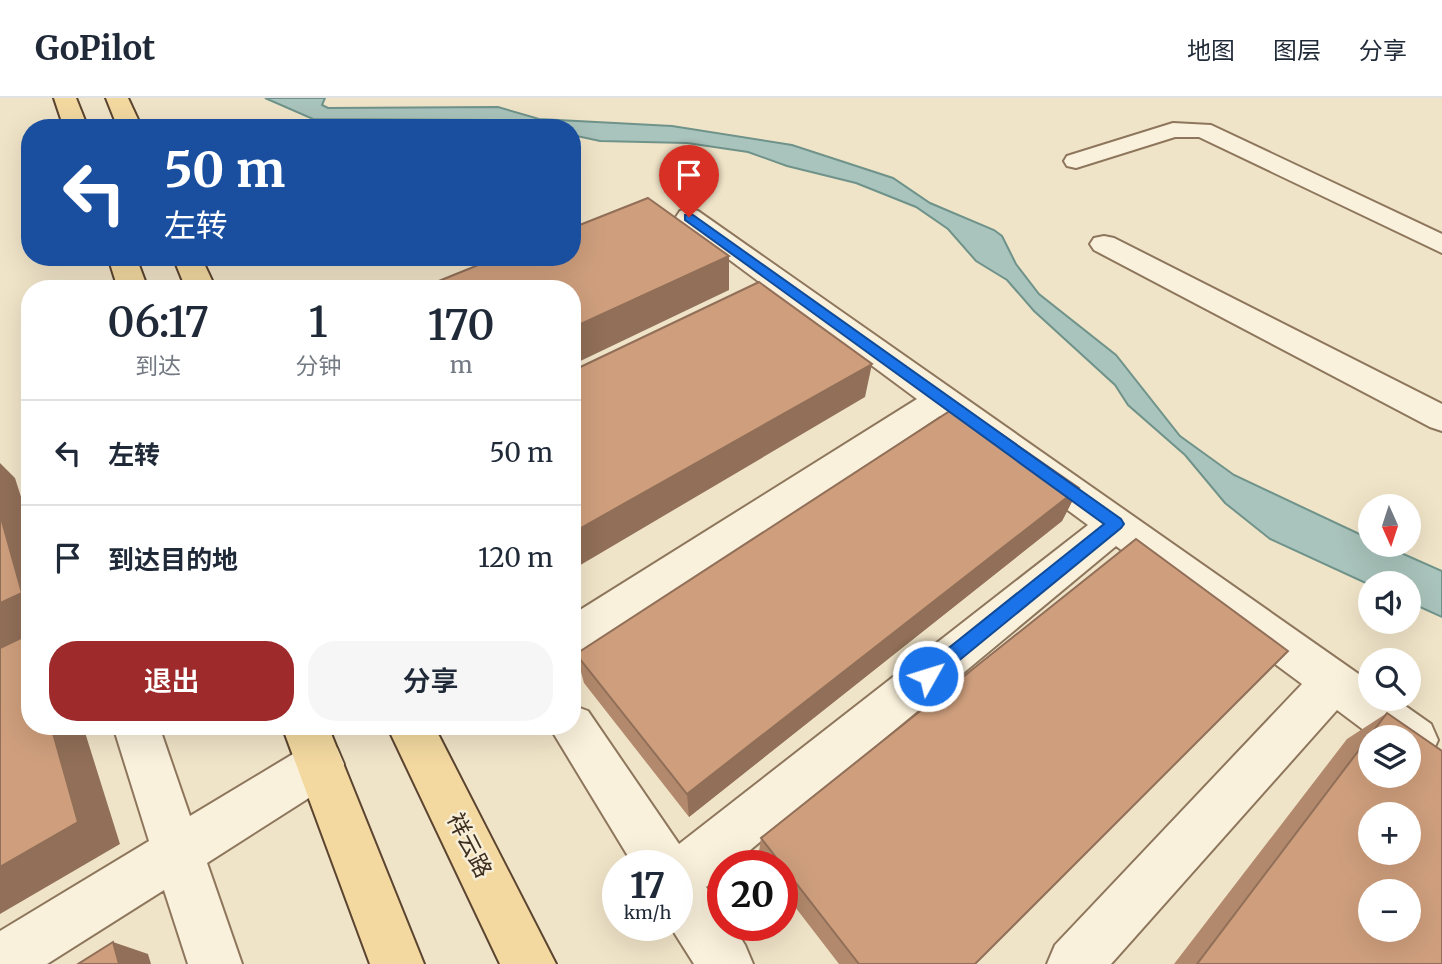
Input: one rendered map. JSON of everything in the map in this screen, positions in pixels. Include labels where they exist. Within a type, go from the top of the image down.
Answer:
[{"type":"main road","points":[[65,98],[73,119]]},
{"type":"main road","points":[[117,98],[126,119]]},
{"type":"main road","name":"祥云路","points":[[414,735],[529,964]]},
{"type":"main road","points":[[313,745],[397,964]]},
{"type":"lane","points":[[1076,161],[1173,130],[1203,130],[1442,245]]},
{"type":"lane","points":[[689,217],[771,291],[942,399],[1395,725]]},
{"type":"lane","points":[[1104,244],[1442,419]]},
{"type":"lane","points":[[581,632],[942,399]]},
{"type":"lane","points":[[693,865],[1116,524]]},
{"type":"lane","points":[[1074,964],[1335,681]]},
{"type":"lane","points":[[139,735],[215,964]]},
{"type":"lane","points":[[578,735],[653,850]]},
{"type":"lane","points":[[0,962],[178,852],[313,745]]},
{"type":"lane","points":[[693,913],[726,964]]},
{"type":"water","points":[[265,98],[325,98],[322,105],[328,108],[498,107],[539,119],[313,119]]},
{"type":"water","points":[[581,121],[672,126],[792,145],[893,178],[930,203],[994,230],[1002,236],[1016,264],[1039,294],[1116,355],[1180,436],[1234,475],[1358,533],[1358,557],[1410,557],[1442,571],[1442,617],[1421,607],[1421,571],[1358,571],[1358,579],[1270,539],[1225,503],[1185,455],[1128,405],[1115,385],[1034,311],[1007,280],[976,261],[948,229],[916,207],[856,183],[787,166],[748,152],[687,143],[600,141],[581,137]]},
{"type":"building","points":[[648,198],[729,256],[581,324],[581,280],[441,280],[476,266],[581,266],[581,224]]},
{"type":"building","points":[[759,282],[872,364],[581,528],[581,367]]},
{"type":"building","points":[[959,405],[1079,488],[687,794],[581,660],[581,651]]},
{"type":"building","points":[[0,514],[21,593],[0,603]]},
{"type":"building","points":[[1136,539],[1288,651],[975,964],[859,964],[798,886],[798,850],[770,850],[761,838]]},
{"type":"building","points":[[21,638],[21,735],[54,735],[78,822],[0,867],[0,648]]},
{"type":"building","points":[[1387,713],[1404,725],[1378,725]]},
{"type":"building","points":[[1421,736],[1442,751],[1442,964],[1197,964],[1358,751],[1358,788],[1421,788]]},
{"type":"building","points":[[113,942],[119,964],[78,964]]},
{"type":"route","points":[[689,217],[1116,524],[928,676]]}]
